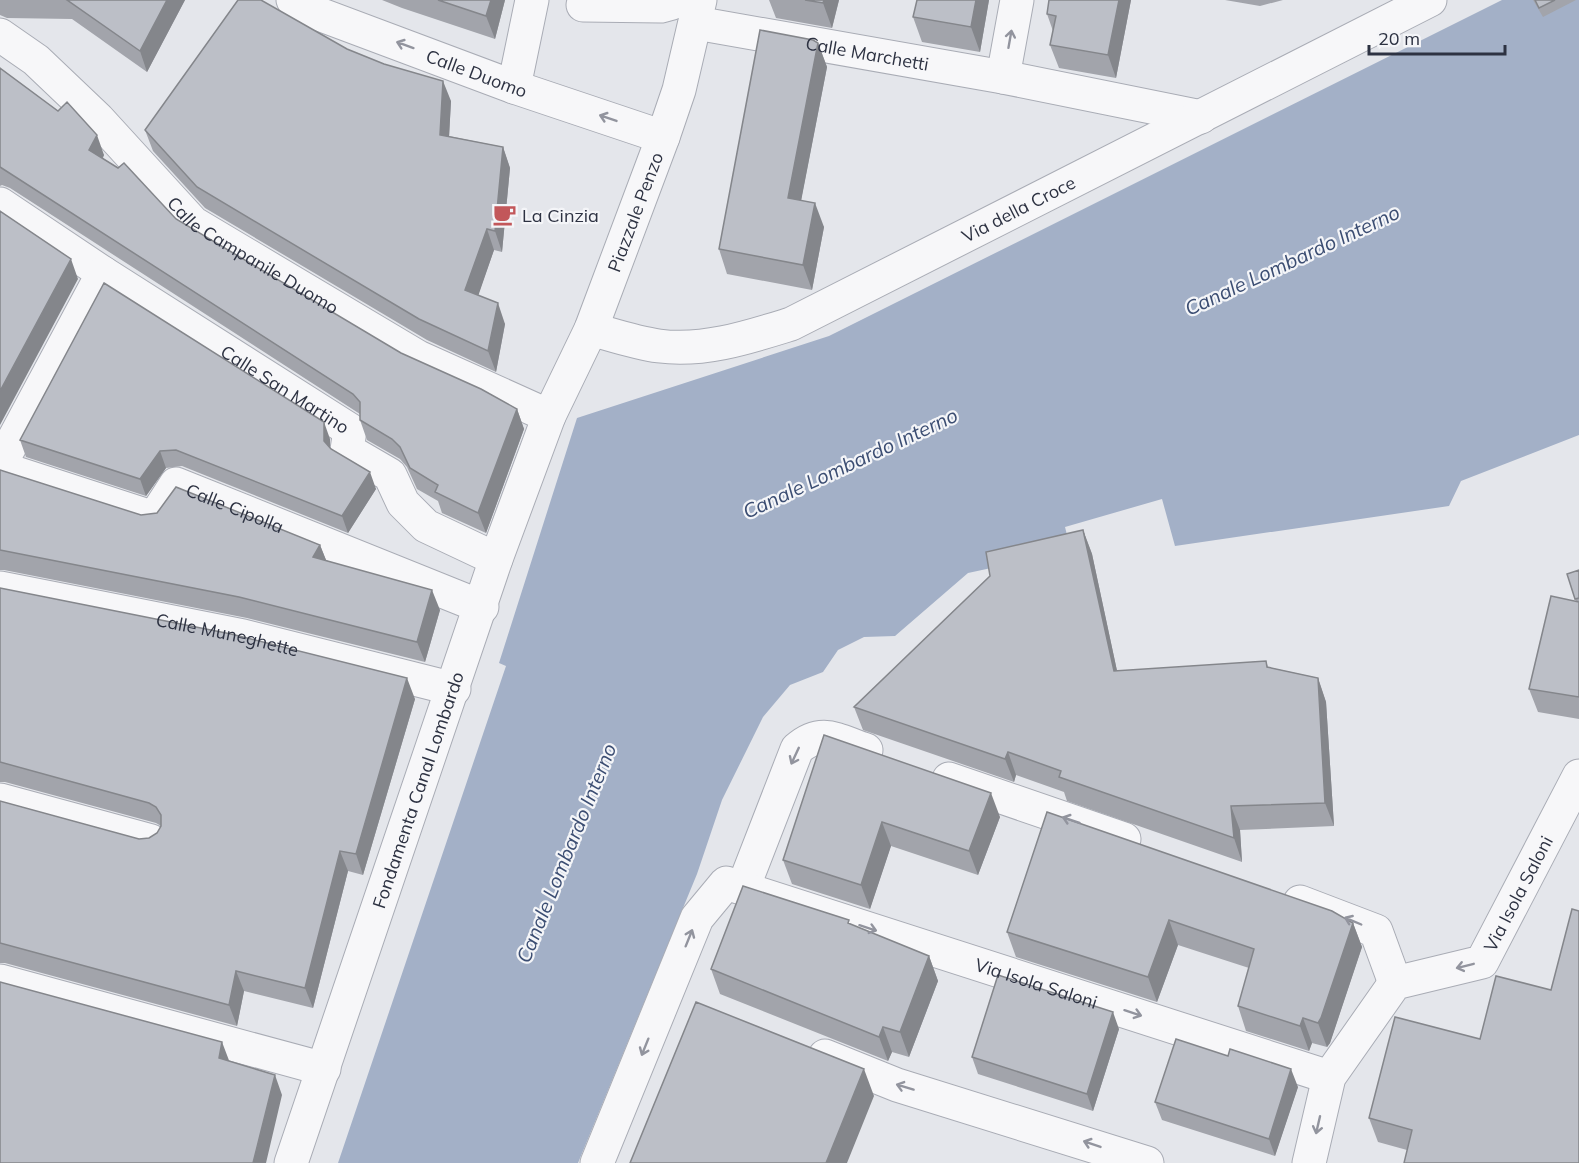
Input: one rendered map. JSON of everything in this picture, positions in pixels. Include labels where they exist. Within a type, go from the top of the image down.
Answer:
[{"type":"street","name":"Calle Duomo","points":[[293,0],[311,11],[514,87],[663,137]]},
{"type":"street","points":[[514,87],[532,0]]},
{"type":"street","points":[[1003,77],[1017,0]]},
{"type":"street","name":"Via della Croce","points":[[591,329],[659,346],[707,346],[744,339],[791,324],[1430,0]]},
{"type":"street","name":"Calle Marchetti","points":[[583,5],[682,8],[1201,117]]},
{"type":"street","name":"Piazzale Penzo","points":[[549,416],[591,329],[679,90],[682,8]]},
{"type":"street","name":"Calle Campanile Duomo","points":[[0,35],[36,60],[98,119],[193,223],[418,357],[549,416]]},
{"type":"street","name":"Calle San Martino","points":[[0,204],[102,273],[350,430],[347,450],[390,475],[403,503],[426,526],[496,559]]},
{"type":"street","points":[[0,466],[102,273]]},
{"type":"street","name":"Fondamenta Canal Lombardo","points":[[291,1163],[482,607],[496,559],[549,416]]},
{"type":"street","name":"Calle Cipolla","points":[[0,466],[154,518],[176,484],[482,607]]},
{"type":"street","name":"Calle Muneghette","points":[[0,588],[243,636],[454,688]]},
{"type":"street","points":[[743,888],[797,749],[811,737],[826,736],[892,759]]},
{"type":"street","points":[[924,770],[1156,850]]},
{"type":"street","name":"Via Isola Saloni","points":[[1395,983],[1482,962],[1579,776]]},
{"type":"street","points":[[0,800],[151,841]]},
{"type":"street","name":"Via Isola Saloni","points":[[597,1163],[697,918],[726,883],[1329,1077]]},
{"type":"street","points":[[1269,890],[1376,931],[1395,983],[1329,1077],[1309,1163]]},
{"type":"street","points":[[0,981],[324,1069]]},
{"type":"street","points":[[667,993],[700,1006]]},
{"type":"street","points":[[798,1045],[897,1085],[1147,1163]]},
{"type":"water","name":"Canale Lombardo Interno","points":[[1502,0],[1579,0],[1579,435],[1461,481],[1449,506],[1175,546],[1162,499],[1065,527],[1071,551],[968,573],[895,636],[864,637],[838,650],[823,672],[790,685],[763,717],[722,800],[697,874],[578,1163],[338,1163],[506,666],[499,663],[577,418],[829,336]]},
{"type":"building","points":[[67,0],[167,0],[140,51]]},
{"type":"building","points":[[238,0],[261,0],[347,49],[384,64],[443,81],[440,135],[503,147],[495,231],[487,229],[465,290],[498,303],[488,351],[419,319],[197,187],[145,130]]},
{"type":"building","points":[[438,0],[491,0],[486,16]]},
{"type":"building","points":[[805,0],[824,0],[823,3]]},
{"type":"building","points":[[917,0],[976,0],[971,27],[913,17]]},
{"type":"building","points":[[1049,0],[1119,0],[1108,55],[1050,45],[1056,16],[1047,14]]},
{"type":"building","points":[[1535,0],[1555,0],[1539,8]]},
{"type":"building","points":[[760,30],[813,40],[818,43],[788,198],[815,203],[803,265],[719,249]]},
{"type":"building","points":[[0,68],[58,111],[67,102],[97,135],[89,150],[118,168],[124,163],[176,219],[401,353],[481,389],[517,409],[478,513],[435,492],[438,485],[410,468],[400,447],[392,439],[360,420],[360,402],[353,394],[0,167]]},
{"type":"building","points":[[0,211],[71,259],[0,391]]},
{"type":"building","points":[[104,283],[324,422],[324,441],[331,449],[370,472],[342,516],[176,450],[160,451],[140,479],[20,440]]},
{"type":"building","points":[[0,470],[141,515],[157,513],[176,487],[320,545],[313,557],[432,590],[417,642],[239,597],[0,550]]},
{"type":"building","points":[[1083,530],[1114,671],[1266,661],[1267,667],[1318,678],[1325,803],[1231,806],[1234,838],[1059,777],[1061,771],[1008,752],[1005,759],[854,707],[990,576],[986,552]]},
{"type":"building","points":[[1579,570],[1579,598],[1575,599],[1567,574]]},
{"type":"building","points":[[0,588],[231,634],[407,678],[356,854],[340,851],[305,988],[236,971],[229,1005],[0,943],[0,801],[139,839],[149,838],[157,833],[161,826],[161,815],[156,807],[149,803],[0,762]]},
{"type":"building","points":[[1551,596],[1579,602],[1579,697],[1529,689]]},
{"type":"building","points":[[824,735],[991,793],[969,851],[882,822],[861,885],[783,860]]},
{"type":"building","points":[[1047,812],[1332,911],[1353,923],[1318,1023],[1303,1018],[1300,1026],[1238,1006],[1254,949],[1169,920],[1148,977],[1007,932]]},
{"type":"building","points":[[743,886],[849,920],[848,923],[929,956],[900,1032],[883,1027],[879,1037],[711,969]]},
{"type":"building","points":[[1572,909],[1579,911],[1579,1163],[1404,1163],[1412,1130],[1369,1118],[1395,1017],[1480,1039],[1496,976],[1551,990]]},
{"type":"building","points":[[998,975],[1113,1012],[1087,1094],[972,1057]]},
{"type":"building","points":[[0,982],[222,1042],[219,1058],[275,1075],[253,1163],[0,1163]]},
{"type":"building","points":[[696,1002],[864,1069],[826,1163],[630,1163]]},
{"type":"building","points":[[1176,1039],[1228,1056],[1230,1049],[1291,1069],[1269,1139],[1155,1102]]},
{"type":"place","name":"La Cinzia","points":[[504,215]]}]
